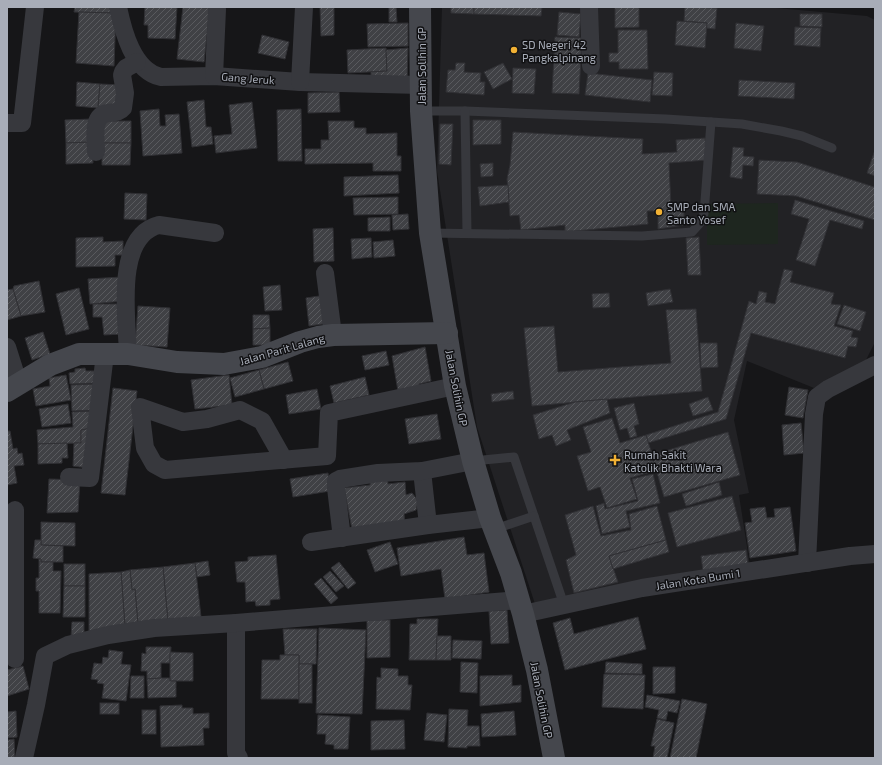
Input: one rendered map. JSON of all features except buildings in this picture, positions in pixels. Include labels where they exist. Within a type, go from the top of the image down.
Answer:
[{"type":"main road","name":"Jalan Solihin GP","points":[[420,7],[421,111],[430,233],[455,386],[473,461],[521,607],[537,670],[554,758]]},
{"type":"main road","name":"Jalan Parit Lalang","points":[[13,388],[50,365],[79,354],[128,354],[177,362],[224,364],[262,357],[300,342],[318,337],[333,335],[447,333]]},
{"type":"street","points":[[7,123],[22,124],[35,7]]},
{"type":"street","points":[[96,152],[97,121],[103,114],[119,111],[123,108],[125,93],[122,76],[126,68],[137,62],[121,21],[118,7]]},
{"type":"street","points":[[300,82],[304,7]]},
{"type":"street","points":[[589,7],[591,66]]},
{"type":"street","points":[[214,76],[217,9]]},
{"type":"street","name":"Gang Jeruk","points":[[137,62],[149,72],[161,77],[214,76],[300,82],[421,85]]},
{"type":"street","points":[[128,354],[126,278],[134,245],[138,239],[151,227],[159,225],[215,233]]},
{"type":"street","points":[[325,273],[333,335]]},
{"type":"street","points":[[7,346],[13,388]]},
{"type":"street","points":[[69,477],[90,478],[105,354]]},
{"type":"street","points":[[807,563],[814,414],[817,397],[828,389],[875,365]]},
{"type":"street","points":[[284,460],[262,421],[240,410],[207,419],[183,422],[140,407],[145,448],[151,460],[165,470],[185,469],[284,460],[327,456],[329,413],[455,386]]},
{"type":"street","points":[[342,538],[336,481],[340,479],[378,473],[422,471],[473,461]]},
{"type":"street","points":[[422,471],[428,525]]},
{"type":"street","points":[[15,510],[11,659],[45,656],[24,758]]},
{"type":"street","points":[[311,542],[428,525],[493,523]]},
{"type":"street","name":"Jalan Kota Bumi 1","points":[[45,656],[68,645],[108,635],[154,628],[564,605],[642,588],[850,556],[875,554]]},
{"type":"street","points":[[236,623],[236,753],[239,758]]},
{"type":"lane","points":[[421,111],[465,111],[666,119],[742,124],[802,136],[832,148]]},
{"type":"lane","points":[[465,111],[467,233]]},
{"type":"lane","points":[[430,233],[642,236],[692,232],[700,223],[704,214],[711,122]]},
{"type":"lane","points":[[473,461],[514,457],[564,605]]},
{"type":"lane","points":[[493,523],[534,516]]},
{"type":"shaded area","name":"SMP dan SMA Santo Yosef","points":[[442,7],[765,7],[867,16],[875,20],[875,342],[863,366],[814,388],[747,361],[734,420],[749,493],[739,495],[750,566],[536,607],[477,427],[437,171]]},
{"type":"shaded area","points":[[778,203],[778,244],[707,245],[707,204]]},
{"type":"place","name":"SD Negeri 42 Pangkalpinang","points":[[514,50]]},
{"type":"place","name":"SMP dan SMA Santo Yosef","points":[[659,212]]},
{"type":"place","name":"Rumah Sakit Katolik Bhakti Wara","points":[[615,460]]}]
